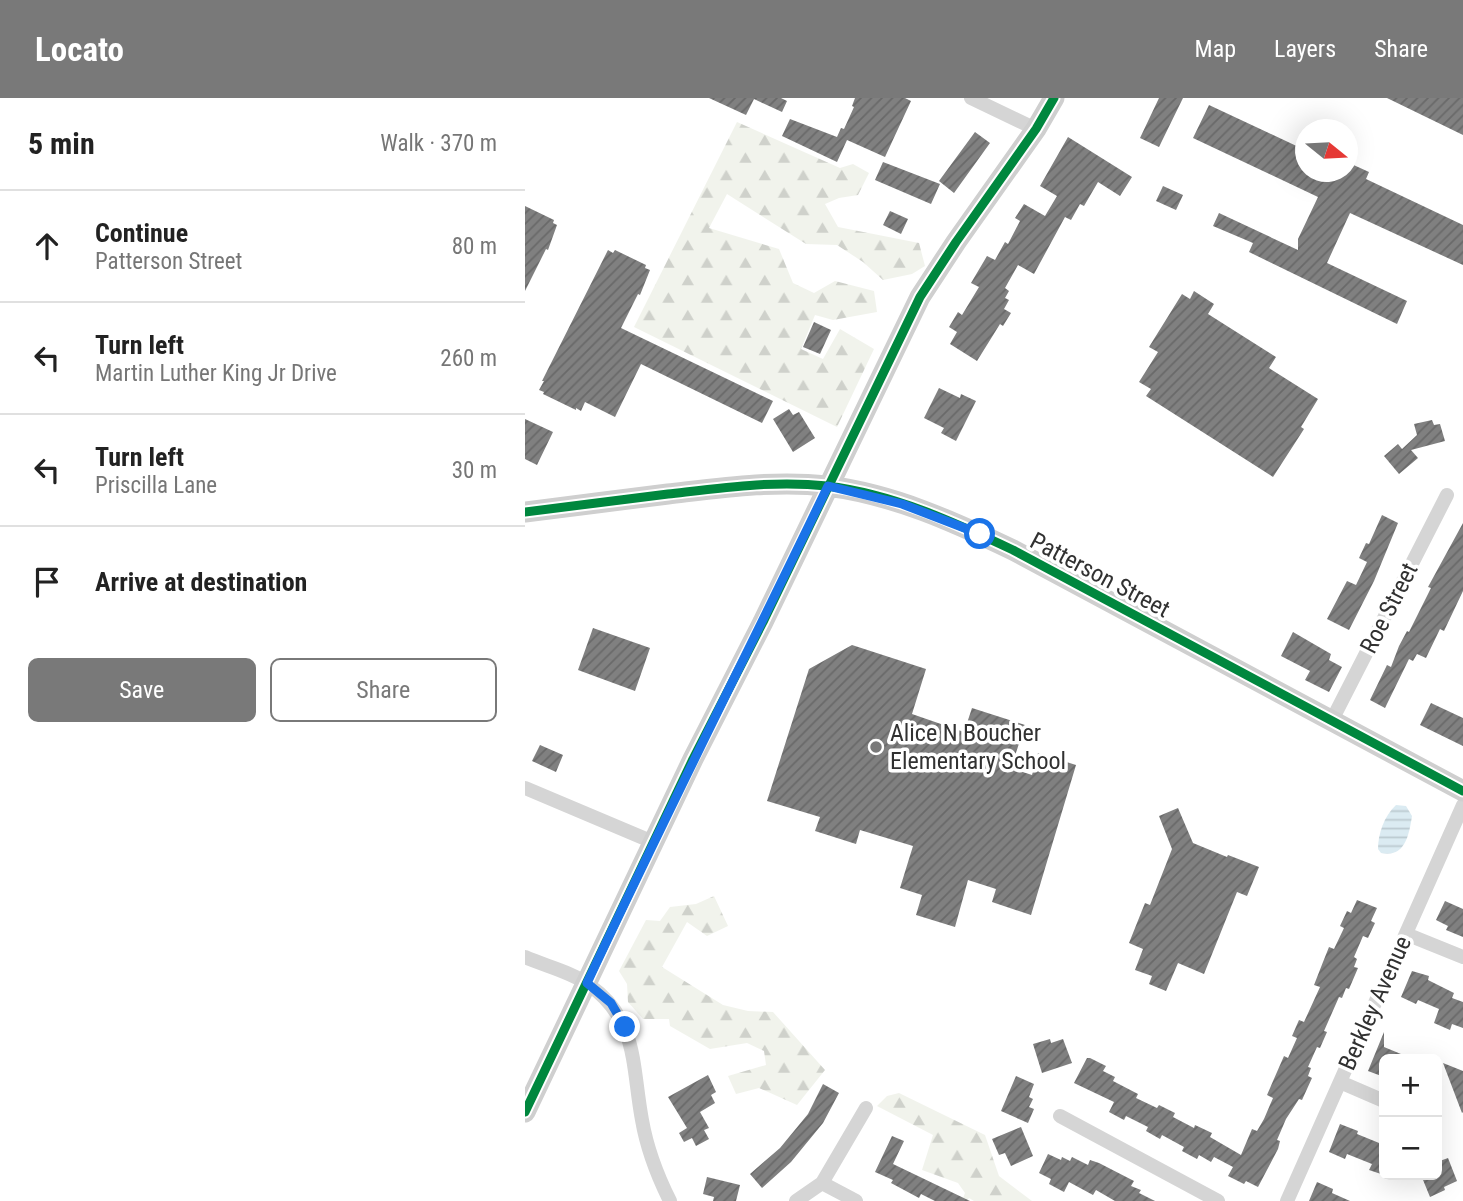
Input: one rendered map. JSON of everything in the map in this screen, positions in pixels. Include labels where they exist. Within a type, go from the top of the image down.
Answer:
[{"type":"street","points":[[971,98],[1037,129]]},
{"type":"street","points":[[525,1112],[653,842],[920,297],[955,242],[1037,129],[1054,98]]},
{"type":"street","name":"Patterson Street","points":[[525,512],[727,487],[796,484],[828,486],[902,504],[980,534],[1463,791]]},
{"type":"street","name":"Roe Street","points":[[1332,722],[1447,495]]},
{"type":"street","points":[[525,788],[653,842]]},
{"type":"street","name":"Berkley Avenue","points":[[1287,1201],[1463,805]]},
{"type":"street","points":[[1406,934],[1463,957]]},
{"type":"street","points":[[525,957],[587,983],[611,1003],[625,1027],[632,1051],[647,1146],[670,1201]]},
{"type":"street","points":[[1340,1082],[1379,1099]]},
{"type":"street","points":[[796,1201],[822,1183],[866,1108]]},
{"type":"street","points":[[1060,1116],[1218,1201]]},
{"type":"street","points":[[822,1183],[856,1201]]},
{"type":"green space","points":[[737,122],[840,168],[853,164],[869,173],[858,195],[839,198],[825,204],[838,227],[919,243],[925,266],[912,274],[883,280],[863,262],[837,245],[806,244],[727,194],[709,228],[779,249],[793,283],[814,293],[835,281],[874,291],[877,312],[833,320],[815,315],[801,349],[823,359],[840,329],[874,349],[837,427],[634,327]]},
{"type":"green space","points":[[714,896],[728,926],[707,936],[687,922],[662,967],[723,1005],[748,1011],[773,1012],[825,1070],[797,1105],[759,1088],[736,1094],[728,1076],[766,1065],[764,1051],[747,1043],[710,1049],[670,1026],[669,1019],[643,1019],[628,1002],[627,984],[619,971],[646,920],[660,921],[670,907],[696,904]]},
{"type":"green space","points":[[899,1093],[985,1135],[999,1176],[1032,1201],[974,1201],[969,1198],[962,1201],[965,1193],[958,1183],[922,1170],[933,1135],[877,1106],[887,1096]]},
{"type":"shaded area","points":[[1396,805],[1406,806],[1412,816],[1407,837],[1396,852],[1381,853],[1378,849],[1379,837],[1388,814]]},
{"type":"building","points":[[709,98],[781,98],[787,101],[782,112],[754,99],[746,115]]},
{"type":"building","points":[[855,98],[905,98],[911,101],[885,157],[847,140],[837,162],[782,136],[790,119],[837,137],[841,128],[844,129]]},
{"type":"building","points":[[1159,98],[1183,98],[1159,147],[1140,138]]},
{"type":"building","points":[[1387,98],[1463,98],[1463,135]]},
{"type":"building","points":[[1209,105],[1295,145],[1295,182],[1358,182],[1358,167],[1369,172],[1366,179],[1463,225],[1463,265],[1350,213],[1327,263],[1407,301],[1397,324],[1249,252],[1253,243],[1213,226],[1219,213],[1298,250],[1298,239],[1318,197],[1193,138]]},
{"type":"building","points":[[975,132],[990,143],[954,193],[939,181]]},
{"type":"building","points":[[1068,137],[1132,177],[1120,196],[1098,182],[1084,206],[1080,204],[1071,220],[1065,217],[1034,274],[1018,265],[1005,288],[1009,291],[1005,298],[1009,300],[1004,309],[1011,313],[1003,326],[1000,324],[977,361],[950,344],[957,332],[949,327],[958,312],[962,315],[979,287],[971,283],[987,256],[995,260],[1005,242],[1008,244],[1020,221],[1015,218],[1024,204],[1045,216],[1057,196],[1040,186]]},
{"type":"building","points":[[883,162],[940,184],[931,204],[875,180]]},
{"type":"building","points":[[1163,186],[1183,195],[1176,210],[1156,201]]},
{"type":"building","points":[[525,206],[554,220],[553,223],[557,225],[548,250],[546,249],[525,291]]},
{"type":"building","points":[[890,211],[908,219],[901,234],[883,225]]},
{"type":"building","points":[[608,250],[613,253],[615,250],[646,265],[645,268],[650,270],[640,295],[638,294],[621,328],[773,401],[762,423],[641,364],[615,417],[585,402],[581,411],[576,410],[539,390]]},
{"type":"building","points":[[1194,291],[1214,304],[1208,314],[1276,357],[1269,368],[1318,399],[1301,427],[1304,429],[1273,477],[1146,396],[1151,389],[1139,382],[1158,352],[1149,347],[1182,294],[1190,299]]},
{"type":"building","points":[[814,322],[831,330],[820,354],[803,347]]},
{"type":"building","points":[[939,388],[960,398],[961,394],[976,401],[956,441],[941,433],[944,428],[924,418]]},
{"type":"building","points":[[789,409],[793,415],[799,412],[815,438],[793,452],[773,419]]},
{"type":"building","points":[[525,419],[553,432],[537,465],[525,459]]},
{"type":"building","points":[[1432,420],[1434,425],[1440,424],[1445,441],[1411,450],[1418,458],[1399,474],[1384,456],[1398,444],[1402,449],[1417,435],[1414,424]]},
{"type":"building","points":[[1382,515],[1398,523],[1374,581],[1349,630],[1327,619],[1347,581],[1356,585],[1367,562],[1359,558],[1366,543],[1369,544]]},
{"type":"building","points":[[1463,523],[1463,591],[1444,631],[1440,629],[1426,658],[1417,654],[1413,661],[1409,659],[1385,708],[1370,700],[1387,665],[1391,667],[1399,646],[1431,588],[1428,587]]},
{"type":"building","points":[[593,628],[650,648],[635,691],[578,670]]},
{"type":"building","points":[[1293,632],[1331,654],[1329,660],[1342,667],[1329,692],[1305,680],[1310,671],[1281,656]]},
{"type":"building","points":[[852,645],[926,669],[912,714],[964,732],[972,708],[1025,725],[1011,768],[1032,775],[1038,753],[1076,765],[1031,915],[992,902],[996,889],[968,880],[955,927],[916,915],[922,895],[900,888],[913,846],[860,830],[856,844],[815,831],[820,817],[767,801],[809,669]]},
{"type":"building","points":[[1431,703],[1463,718],[1463,746],[1420,725]]},
{"type":"building","points":[[540,745],[563,755],[556,772],[532,761]]},
{"type":"building","points":[[1178,808],[1193,843],[1259,867],[1247,896],[1237,892],[1204,974],[1178,963],[1166,991],[1149,984],[1152,976],[1135,970],[1143,949],[1129,943],[1145,903],[1150,905],[1172,849],[1159,816]]},
{"type":"building","points":[[1357,900],[1377,908],[1371,921],[1375,923],[1368,938],[1363,936],[1354,957],[1357,959],[1354,967],[1358,968],[1349,989],[1346,988],[1342,998],[1339,997],[1324,1031],[1327,1032],[1320,1048],[1317,1047],[1308,1067],[1311,1068],[1308,1076],[1312,1078],[1302,1100],[1299,1099],[1286,1119],[1277,1140],[1280,1141],[1278,1149],[1258,1187],[1228,1176],[1233,1167],[1214,1157],[1211,1162],[1199,1155],[1197,1159],[1182,1151],[1184,1147],[1162,1135],[1160,1139],[1146,1131],[1148,1127],[1126,1116],[1124,1120],[1109,1112],[1114,1102],[1074,1083],[1087,1058],[1090,1058],[1106,1066],[1103,1071],[1115,1077],[1113,1081],[1138,1094],[1136,1098],[1157,1108],[1159,1105],[1175,1113],[1173,1117],[1194,1128],[1195,1125],[1212,1133],[1210,1137],[1241,1155],[1252,1129],[1257,1131],[1264,1119],[1273,1098],[1267,1095],[1284,1056],[1288,1058],[1297,1038],[1292,1036],[1299,1020],[1304,1022],[1320,987],[1314,985],[1329,947],[1334,949],[1344,928],[1340,926],[1347,911],[1351,913]]},
{"type":"building","points":[[1445,901],[1463,909],[1463,937],[1446,930],[1448,926],[1436,920]]},
{"type":"building","points":[[1412,971],[1429,976],[1428,980],[1454,993],[1452,998],[1463,1002],[1463,1028],[1452,1024],[1450,1030],[1434,1023],[1439,1009],[1418,1000],[1416,1004],[1401,997]]},
{"type":"building","points":[[1384,1032],[1384,1047],[1401,1054],[1379,1054],[1379,1075],[1368,1071]]},
{"type":"building","points":[[1050,1039],[1051,1043],[1063,1039],[1072,1063],[1042,1073],[1033,1044]]},
{"type":"building","points":[[1443,1063],[1463,1071],[1462,1113]]},
{"type":"building","points":[[708,1075],[716,1092],[711,1095],[715,1103],[700,1112],[709,1128],[704,1130],[709,1139],[696,1146],[692,1138],[684,1142],[679,1133],[687,1128],[668,1097]]},
{"type":"building","points":[[1016,1076],[1034,1084],[1029,1097],[1033,1099],[1029,1107],[1034,1109],[1028,1123],[1001,1111]]},
{"type":"building","points":[[823,1084],[839,1093],[823,1123],[791,1162],[762,1188],[750,1174],[780,1148],[808,1114]]},
{"type":"building","points":[[1340,1124],[1358,1131],[1357,1134],[1379,1143],[1379,1173],[1369,1170],[1372,1164],[1347,1154],[1345,1159],[1329,1152]]},
{"type":"building","points":[[1021,1127],[1033,1156],[1011,1166],[1005,1153],[999,1155],[992,1139]]},
{"type":"building","points":[[892,1136],[904,1141],[893,1164],[970,1201],[935,1201],[921,1194],[919,1198],[891,1183],[893,1180],[875,1172]]},
{"type":"building","points":[[1048,1154],[1061,1160],[1062,1157],[1070,1161],[1072,1157],[1088,1165],[1090,1160],[1099,1163],[1134,1181],[1131,1186],[1155,1201],[1115,1201],[1096,1190],[1093,1195],[1069,1182],[1064,1192],[1049,1184],[1051,1179],[1039,1173]]},
{"type":"building","points":[[1448,1158],[1457,1181],[1430,1197],[1423,1180],[1442,1180],[1442,1160]]},
{"type":"building","points":[[707,1177],[740,1185],[736,1201],[713,1201],[714,1197],[703,1194]]},
{"type":"building","points":[[1317,1182],[1333,1189],[1332,1193],[1350,1201],[1309,1201]]},
{"type":"cycle path","points":[[525,1112],[693,759],[763,622],[920,297],[1036,129],[1054,98]]},
{"type":"cycle path","points":[[525,512],[767,484],[827,486],[876,495],[946,520],[1013,550],[1463,791]]},
{"type":"place","name":"Alice N Boucher Elementary School","points":[[876,747]]},
{"type":"route","points":[[625,1027],[611,1003],[587,983],[693,759],[828,486],[902,504],[980,534]]}]
